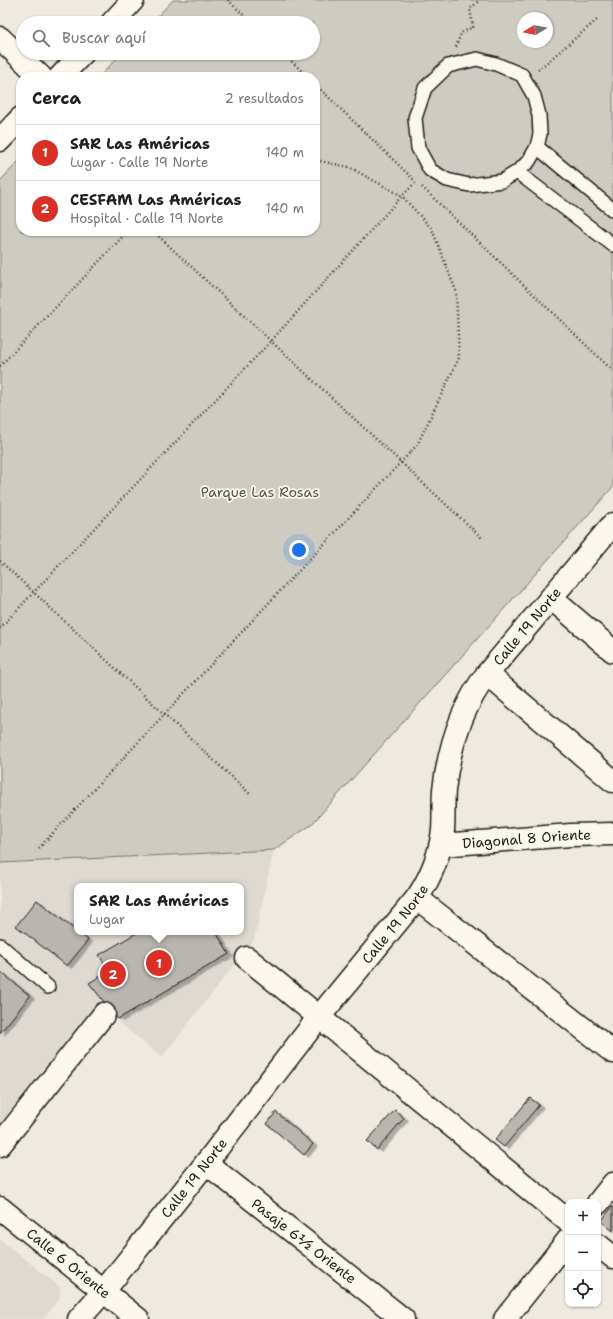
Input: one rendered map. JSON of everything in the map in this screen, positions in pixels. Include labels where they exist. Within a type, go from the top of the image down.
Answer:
[{"type":"street","points":[[118,16],[133,0]]},
{"type":"street","points":[[0,38],[16,53]]},
{"type":"street","points":[[23,60],[36,72]]},
{"type":"street","points":[[65,72],[76,60]]},
{"type":"street","points":[[0,140],[16,123]]},
{"type":"street","name":"Calle 19 Norte","points":[[79,1319],[103,1292],[206,1163],[319,1017],[417,898],[428,882],[436,864],[440,846],[443,829],[444,789],[453,744],[468,702],[487,674],[613,524]]},
{"type":"street","points":[[551,598],[613,651]]},
{"type":"street","points":[[487,674],[613,781]]},
{"type":"street","name":"Diagonal 8 Oriente","points":[[440,846],[571,835],[613,834]]},
{"type":"street","points":[[417,898],[613,1052]]},
{"type":"street","points":[[247,958],[565,1219]]},
{"type":"street","points":[[0,1145],[104,1014]]},
{"type":"street","name":"Pasaje 6½ Oriente","points":[[206,1163],[403,1319]]},
{"type":"street","points":[[601,1199],[613,1184]]},
{"type":"street","name":"Calle 6 Oriente","points":[[0,1208],[138,1319]]},
{"type":"street","points":[[505,1319],[565,1244]]},
{"type":"street","points":[[601,1247],[613,1257]]},
{"type":"lane","points":[[477,60],[496,64],[522,75],[525,81],[534,96],[539,115],[540,134],[537,147],[529,161],[517,172],[502,181],[469,185],[447,180],[430,170],[418,148],[415,118],[425,88],[448,66],[477,60]]},
{"type":"lane","points":[[537,147],[613,210]]},
{"type":"lane","points":[[517,172],[612,240]]},
{"type":"lane","points":[[0,945],[48,987]]},
{"type":"path","points":[[228,0],[245,16]]},
{"type":"path","points":[[448,66],[461,33],[473,27],[470,9],[480,0]]},
{"type":"path","points":[[525,81],[598,19]]},
{"type":"path","points":[[290,60],[303,72]]},
{"type":"path","points":[[320,89],[613,371]]},
{"type":"path","points":[[39,848],[417,445],[459,358],[456,290],[432,229],[402,196],[349,167],[320,161]]},
{"type":"path","points":[[0,628],[271,341],[402,196],[430,170]]},
{"type":"path","points":[[0,366],[123,236]]},
{"type":"path","points":[[158,236],[482,538]]},
{"type":"path","points":[[0,561],[250,794]]},
{"type":"shaded area","points":[[274,850],[254,940],[162,1057],[102,1009],[0,1138],[0,863]]},
{"type":"shaded area","points":[[0,1239],[60,1287],[60,1298],[43,1319],[0,1319]]},
{"type":"green space","name":"Parque Las Rosas","points":[[173,0],[613,0],[613,487],[311,825],[274,850],[0,863],[0,181],[16,164],[16,236],[320,236],[320,72],[104,72],[115,60],[320,60],[320,16],[158,16]]},
{"type":"building","points":[[37,900],[74,929],[74,935],[82,935],[88,940],[67,966],[16,926]]},
{"type":"building","points":[[133,935],[218,935],[229,954],[118,1019],[89,983],[109,971],[99,955]]},
{"type":"building","points":[[0,971],[30,996],[0,1033]]},
{"type":"building","points":[[530,1098],[539,1105],[504,1147],[495,1140]]},
{"type":"building","points":[[395,1110],[404,1118],[377,1150],[367,1141]]},
{"type":"building","points":[[276,1112],[313,1144],[304,1155],[267,1124]]},
{"type":"building","points":[[613,1206],[613,1231],[601,1221]]},
{"type":"place","name":"SAR Las Américas","points":[[159,963]]},
{"type":"place","name":"CESFAM Las Américas","points":[[113,974]]}]
